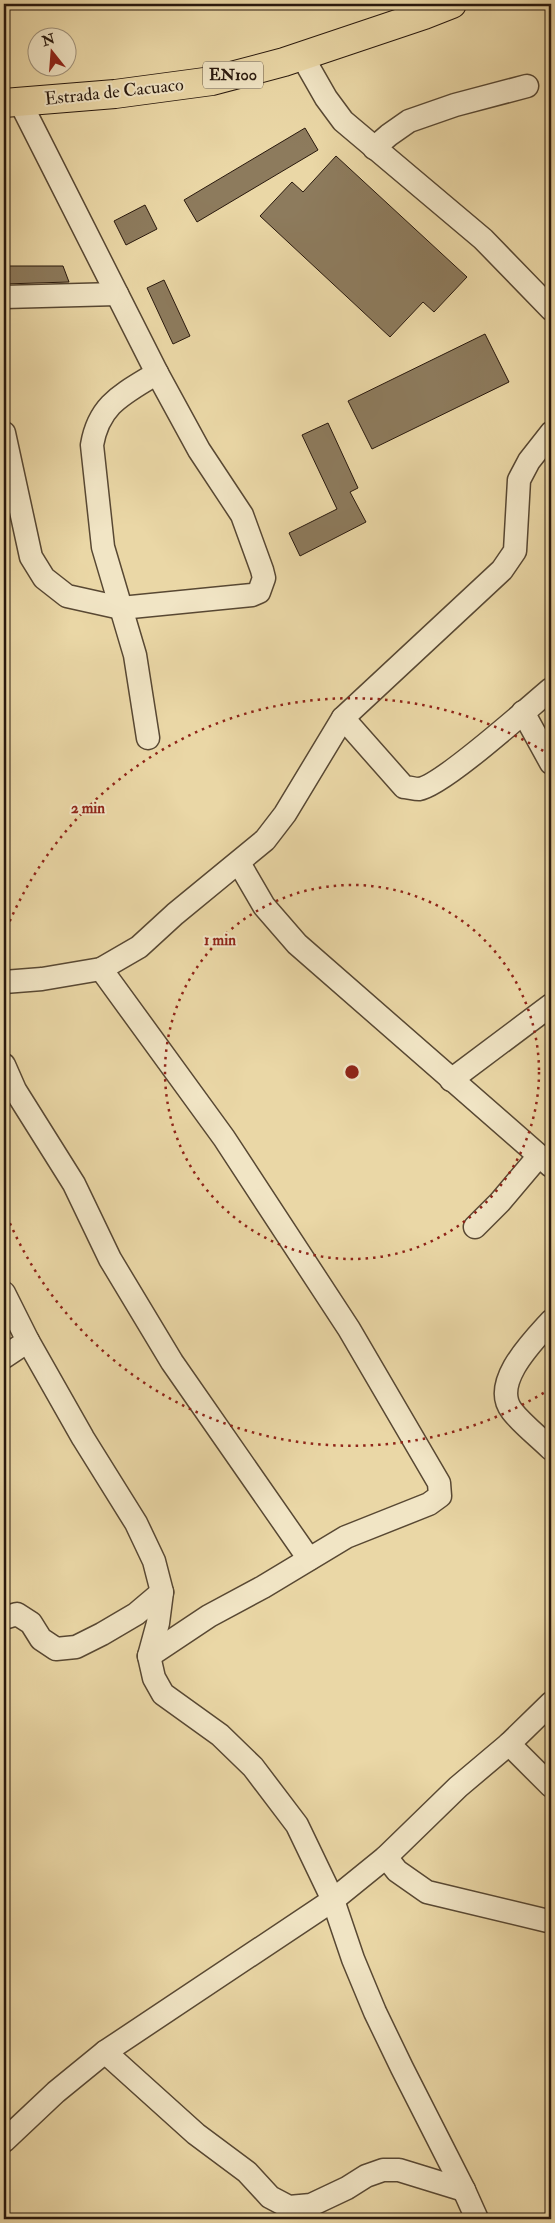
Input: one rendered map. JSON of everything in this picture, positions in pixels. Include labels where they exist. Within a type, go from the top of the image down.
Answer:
[{"type":"highway","name":"Estrada de Cacuaco","points":[[12,102],[115,94],[212,81],[302,56],[452,4]]},
{"type":"street","points":[[302,56],[326,98],[343,121],[483,238],[551,309]]},
{"type":"street","points":[[374,148],[388,135],[409,121],[455,105],[527,86]]},
{"type":"street","points":[[4,433],[31,557],[44,578],[66,596],[121,608],[252,595],[259,592],[264,578],[242,515],[199,450],[117,294],[12,102]]},
{"type":"street","points":[[4,298],[117,294]]},
{"type":"street","points":[[148,738],[135,655],[103,547],[92,445],[95,429],[104,411],[126,392],[157,373]]},
{"type":"street","points":[[4,982],[42,979],[102,969],[138,947],[265,840],[285,814],[343,718],[502,570],[515,551],[519,480],[529,461],[551,433]]},
{"type":"street","points":[[343,718],[404,787],[420,789],[447,773],[551,689]]},
{"type":"street","points":[[523,712],[551,763]]},
{"type":"street","points":[[239,863],[264,906],[297,944],[545,1161],[475,1227]]},
{"type":"street","points":[[102,969],[224,1138],[349,1329],[439,1483],[440,1496],[429,1504],[346,1537],[263,1587],[209,1616],[149,1656]]},
{"type":"street","points":[[451,1080],[551,1005]]},
{"type":"street","points":[[4,1065],[15,1090],[74,1184],[110,1259],[172,1362],[309,1558]]},
{"type":"street","points":[[4,1293],[28,1341],[83,1438],[136,1523],[154,1562],[162,1592],[158,1623],[149,1656],[154,1678],[162,1694],[220,1734],[253,1767],[280,1800],[297,1825],[333,1900],[353,1959],[375,2012],[477,2219]]},
{"type":"street","points":[[551,1320],[521,1355],[506,1389],[511,1409],[551,1449]]},
{"type":"street","points":[[4,1357],[28,1341]]},
{"type":"street","points":[[4,1618],[17,1614],[31,1623],[41,1639],[56,1649],[76,1647],[136,1614],[162,1592]]},
{"type":"street","points":[[4,2141],[56,2092],[105,2052],[333,1900],[386,1857],[458,1787],[509,1744],[551,1703]]},
{"type":"street","points":[[509,1744],[551,1786]]},
{"type":"street","points":[[386,1857],[398,1871],[427,1892],[548,1921]]},
{"type":"street","points":[[105,2052],[196,2134],[247,2172],[270,2197],[289,2207],[311,2205],[347,2188],[366,2176],[383,2170],[399,2170],[464,2190]]},
{"type":"building","points":[[305,128],[318,150],[197,222],[184,200]]},
{"type":"building","points":[[336,156],[467,277],[434,312],[423,302],[390,337],[260,216],[292,182],[303,192]]},
{"type":"building","points":[[145,205],[157,229],[126,245],[114,221]]},
{"type":"building","points":[[4,266],[63,266],[69,282],[4,284]]},
{"type":"building","points":[[164,280],[190,336],[173,344],[147,288]]},
{"type":"building","points":[[485,334],[509,382],[372,449],[348,401]]},
{"type":"building","points":[[328,423],[358,488],[350,492],[366,522],[300,556],[289,533],[337,509],[302,435]]}]
